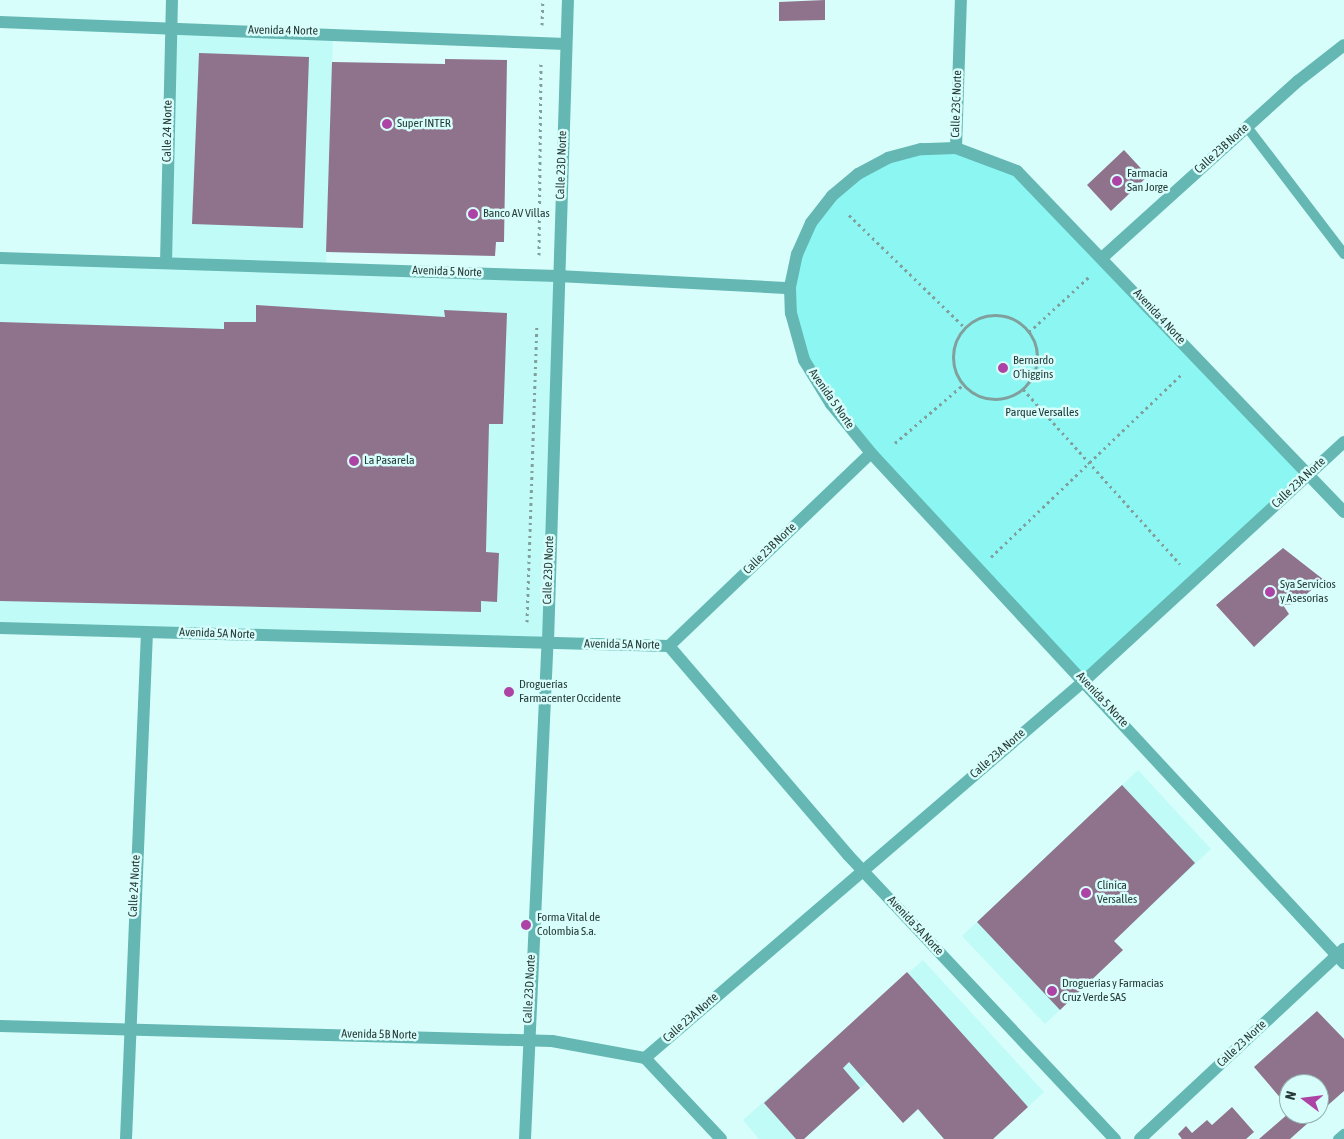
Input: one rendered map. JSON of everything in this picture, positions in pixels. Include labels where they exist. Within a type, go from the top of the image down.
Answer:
[{"type":"street","name":"Calle 24 Norte","points":[[166,263],[172,0]]},
{"type":"street","name":"Calle 23D Norte","points":[[526,1139],[528,1038],[548,642],[568,0]]},
{"type":"street","name":"Calle 23C Norte","points":[[790,288],[797,254],[811,223],[832,196],[858,174],[888,158],[921,149],[956,148],[961,0]]},
{"type":"street","name":"Avenida 4 Norte","points":[[0,22],[170,30],[333,32],[566,44]]},
{"type":"street","name":"Calle 23B Norte","points":[[1103,257],[1247,127],[1344,45]]},
{"type":"street","name":"Avenida 4 Norte","points":[[956,148],[1017,171],[1103,257],[1344,512]]},
{"type":"street","name":"Avenida 5 Norte","points":[[0,258],[558,276],[790,288],[791,313],[804,360],[831,404],[871,453],[1342,956]]},
{"type":"street","name":"Calle 23A Norte","points":[[646,1058],[1084,681],[1344,442]]},
{"type":"street","name":"Calle 23B Norte","points":[[669,646],[871,453]]},
{"type":"street","name":"Avenida 5A Norte","points":[[0,628],[669,646],[863,871],[1115,1139]]},
{"type":"street","name":"Calle 24 Norte","points":[[126,1139],[147,632]]},
{"type":"street","name":"Calle 23 Norte","points":[[1140,1139],[1342,956]]},
{"type":"street","name":"Avenida 5B Norte","points":[[0,1026],[129,1032],[528,1038],[646,1058]]},
{"type":"street","points":[[646,1058],[721,1139]]},
{"type":"lane","points":[[1247,127],[1344,254]]},
{"type":"lane","points":[[1338,1139],[1344,1134]]},
{"type":"path","points":[[539,255],[543,0]]},
{"type":"path","points":[[850,215],[965,328]]},
{"type":"path","points":[[1029,332],[1090,276]]},
{"type":"path","points":[[527,622],[537,314]]},
{"type":"path","points":[[1005,316],[1029,332],[1037,355],[1036,368],[1023,389],[1008,398],[992,400],[976,396],[963,385],[953,356],[956,340],[965,328],[977,319],[1005,316]]},
{"type":"path","points":[[980,568],[1181,375]]},
{"type":"path","points":[[895,443],[963,385]]},
{"type":"path","points":[[1023,389],[1180,564]]},
{"type":"shaded area","points":[[170,30],[333,32],[326,268],[558,276],[548,642],[0,628],[0,258],[166,263]]},
{"type":"shaded area","name":"Clínica Versalles","points":[[1138,770],[1211,849],[1114,941],[1123,950],[1045,1024],[962,936]]},
{"type":"shaded area","points":[[923,960],[1044,1092],[993,1139],[944,1139],[918,1110],[903,1123],[867,1082],[804,1139],[759,1139],[743,1120]]},
{"type":"green space","name":"Parque Versalles","points":[[956,148],[1017,171],[1308,474],[1084,681],[871,453],[804,360],[791,313],[797,254],[832,196],[888,158]]},
{"type":"building","points":[[825,0],[825,20],[779,21],[779,2]]},
{"type":"building","points":[[199,53],[309,57],[303,228],[192,224]]},
{"type":"building","name":"Super INTER","points":[[445,59],[507,60],[504,242],[496,242],[495,256],[326,252],[332,62],[445,64]]},
{"type":"building","name":"Farmacia San Jorge","points":[[1124,150],[1148,176],[1111,211],[1087,185]]},
{"type":"building","name":"La Pasarela","points":[[256,305],[445,317],[444,310],[507,313],[503,424],[489,424],[486,552],[499,553],[497,602],[481,601],[481,612],[0,601],[0,322],[224,329],[224,322],[256,322]]},
{"type":"building","name":"Sya Servicios y Asesorías","points":[[1283,548],[1324,580],[1294,604],[1283,605],[1289,614],[1254,647],[1216,605]]},
{"type":"building","name":"Clínica Versalles","points":[[1122,785],[1195,863],[1114,941],[1123,950],[1060,1010],[977,922]]},
{"type":"building","points":[[907,972],[1028,1107],[993,1139],[944,1139],[918,1109],[903,1123],[849,1062],[843,1068],[860,1088],[804,1139],[796,1139],[764,1103]]},
{"type":"building","points":[[1317,1011],[1344,1039],[1344,1091],[1329,1104],[1329,1074],[1279,1074],[1279,1096],[1254,1067]]},
{"type":"building","points":[[1232,1107],[1254,1132],[1246,1139],[1182,1139],[1178,1134],[1186,1126],[1192,1133],[1207,1120],[1212,1125]]},
{"type":"building","points":[[1279,1122],[1279,1124],[1307,1124],[1290,1139],[1259,1139]]},
{"type":"place","name":"Super INTER","points":[[387,124]]},
{"type":"place","name":"Farmacia San Jorge","points":[[1117,181]]},
{"type":"place","name":"Banco AV Villas","points":[[473,214]]},
{"type":"place","name":"Bernardo O´higgins","points":[[1003,368]]},
{"type":"place","name":"La Pasarela","points":[[354,461]]},
{"type":"place","name":"Sya Servicios y Asesorías","points":[[1270,592]]},
{"type":"place","name":"Droguerías Farmacenter Occidente","points":[[509,692]]},
{"type":"place","name":"Clínica Versalles","points":[[1086,893]]},
{"type":"place","name":"Forma Vital de Colombia S.a.","points":[[526,925]]},
{"type":"place","name":"Droguerías y Farmacias Cruz Verde SAS","points":[[1052,991]]}]
